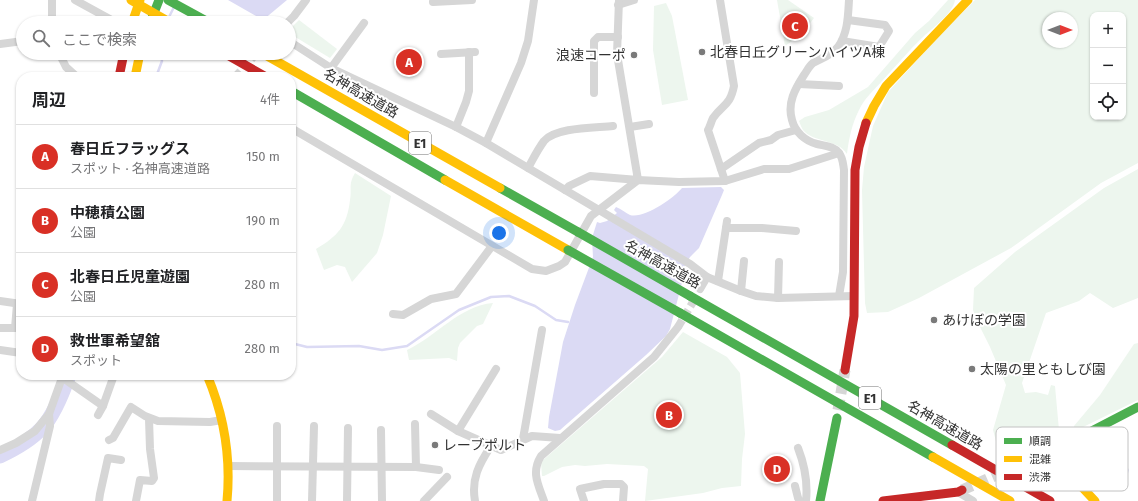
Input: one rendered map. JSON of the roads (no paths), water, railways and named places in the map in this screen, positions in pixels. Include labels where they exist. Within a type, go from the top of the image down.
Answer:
[{"type":"main road","points":[[131,0],[160,16]]},
{"type":"main road","points":[[134,16],[140,0]]},
{"type":"main road","points":[[153,16],[159,0]]},
{"type":"main road","points":[[168,0],[197,16]]},
{"type":"main road","points":[[846,370],[854,316],[855,170],[864,126],[874,105],[886,86],[968,0]]},
{"type":"main road","points":[[120,72],[123,60]]},
{"type":"main road","points":[[135,72],[138,60]]},
{"type":"main road","points":[[236,60],[257,72]]},
{"type":"main road","name":"名神高速道路","points":[[274,60],[296,72]]},
{"type":"main road","name":"名神高速道路","points":[[296,72],[996,470]]},
{"type":"main road","name":"E1","points":[[296,94],[1010,501]]},
{"type":"main road","points":[[209,380],[214,390],[222,420],[228,466],[227,501]]},
{"type":"main road","points":[[1099,427],[1138,406]]},
{"type":"main road","points":[[820,501],[837,418]]},
{"type":"main road","points":[[883,501],[960,491]]},
{"type":"main road","name":"名神高速道路","points":[[1032,491],[1050,501]]},
{"type":"main road","points":[[1086,491],[1095,501]]},
{"type":"street","points":[[52,0],[52,16]]},
{"type":"street","points":[[76,0],[105,16]]},
{"type":"street","points":[[294,16],[306,0]]},
{"type":"street","points":[[433,2],[472,0]]},
{"type":"street","points":[[486,143],[521,63],[528,41],[534,0]]},
{"type":"street","points":[[634,0],[619,2],[617,54],[638,180]]},
{"type":"street","points":[[720,0],[734,86],[732,96],[713,119],[708,130],[725,181]]},
{"type":"street","points":[[839,296],[843,272],[843,160],[839,153],[830,147],[816,144],[807,140],[796,130],[792,120],[790,108],[793,95],[812,64],[831,54],[842,41],[848,20],[849,0]]},
{"type":"street","points":[[842,41],[879,47],[889,31],[885,25],[848,20]]},
{"type":"street","points":[[331,68],[364,23]]},
{"type":"street","points":[[594,93],[598,83],[594,41],[598,37],[618,37]]},
{"type":"street","points":[[0,44],[16,42]]},
{"type":"street","points":[[296,46],[331,68],[456,127],[486,143],[690,264],[707,277],[756,296],[778,298],[854,296]]},
{"type":"street","points":[[441,54],[472,52],[469,91],[456,127]]},
{"type":"street","points":[[62,60],[71,72]]},
{"type":"street","points":[[799,84],[839,86]]},
{"type":"street","points":[[528,168],[544,142],[549,137],[557,133],[571,134],[596,124],[613,126]]},
{"type":"street","points":[[630,127],[649,124]]},
{"type":"street","points":[[721,169],[759,143],[771,140],[778,135],[796,130]]},
{"type":"street","points":[[296,131],[492,246],[532,269],[539,271],[553,269],[565,262],[591,216],[638,180]]},
{"type":"street","points":[[565,190],[569,186],[590,176],[679,182],[725,181],[764,169],[789,169],[839,153]]},
{"type":"street","points":[[718,281],[727,225],[796,231]]},
{"type":"street","points":[[393,314],[403,315],[431,299],[456,294],[492,246]]},
{"type":"street","points":[[741,291],[744,261]]},
{"type":"street","points":[[778,298],[779,262]]},
{"type":"street","points":[[700,289],[707,277]]},
{"type":"street","points":[[0,301],[16,304]]},
{"type":"street","points":[[544,501],[535,472],[536,463],[541,456],[654,357],[678,327]]},
{"type":"street","points":[[0,328],[16,328]]},
{"type":"street","points":[[523,439],[542,330]]},
{"type":"street","points":[[0,350],[16,352]]},
{"type":"street","points":[[458,431],[496,369]]},
{"type":"street","points":[[32,501],[50,426],[49,417],[62,380]]},
{"type":"street","points":[[68,380],[103,406]]},
{"type":"street","points":[[98,415],[103,406],[112,380]]},
{"type":"street","points":[[109,440],[113,438],[131,407],[149,419],[158,421],[210,422],[222,420]]},
{"type":"street","points":[[431,414],[458,431],[501,450],[532,436],[560,438]]},
{"type":"street","points":[[0,450],[16,443],[35,431],[49,417]]},
{"type":"street","points":[[136,501],[140,480],[152,481],[154,478],[150,449],[149,419]]},
{"type":"street","points":[[415,424],[416,467]]},
{"type":"street","points":[[277,426],[277,501]]},
{"type":"street","points":[[312,501],[314,426]]},
{"type":"street","points":[[347,501],[348,428]]},
{"type":"street","points":[[381,430],[382,501]]},
{"type":"street","points":[[475,501],[474,487],[476,474],[481,462],[491,446]]},
{"type":"street","points":[[798,448],[805,469],[807,485],[806,501]]},
{"type":"street","points":[[100,501],[100,494],[108,458],[121,460]]},
{"type":"street","points":[[228,466],[381,466],[416,467],[439,470]]},
{"type":"street","points":[[424,501],[447,477]]},
{"type":"street","points":[[584,501],[580,489],[604,484],[621,484],[624,487],[623,501]]},
{"type":"street","points":[[794,486],[800,501]]},
{"type":"street","points":[[960,491],[973,501]]},
{"type":"water","points":[[228,0],[287,0],[268,16],[256,16]]},
{"type":"water","points":[[721,187],[724,190],[699,248],[690,257],[683,269],[684,275],[670,329],[666,336],[560,430],[555,431],[548,428],[563,342],[593,257],[592,238],[597,222],[600,223],[607,221],[617,213],[614,210],[616,207],[630,215],[643,214],[666,202],[682,188]]},
{"type":"waterway","points":[[170,16],[174,7]]},
{"type":"waterway","points":[[158,72],[162,60]]},
{"type":"waterway","points":[[296,344],[307,347],[359,346],[382,350],[407,346],[459,310],[491,297],[509,296],[535,306],[556,320],[568,322]]},
{"type":"waterway","points":[[0,456],[22,444],[42,428],[54,410],[67,380]]},
{"type":"tunnel","points":[[240,72],[251,60]]},
{"type":"tunnel","points":[[678,327],[696,297]]},
{"type":"tunnel","points":[[838,410],[845,370]]},
{"type":"tunnel","points":[[962,490],[996,475]]},
{"type":"place","name":"北春日丘児童遊園","points":[[795,26]]},
{"type":"place","name":"北春日丘グリーンハイツA棟","points":[[702,52]]},
{"type":"place","name":"浪速コーポ","points":[[634,55]]},
{"type":"place","name":"春日丘フラッグス","points":[[409,62]]},
{"type":"place","name":"あけぼの学園","points":[[934,320]]},
{"type":"place","name":"太陽の里ともしび園","points":[[972,369]]},
{"type":"place","name":"中穂積公園","points":[[669,415]]},
{"type":"place","name":"レーブポルト","points":[[435,445]]},
{"type":"place","name":"救世軍希望舘","points":[[777,469]]}]
